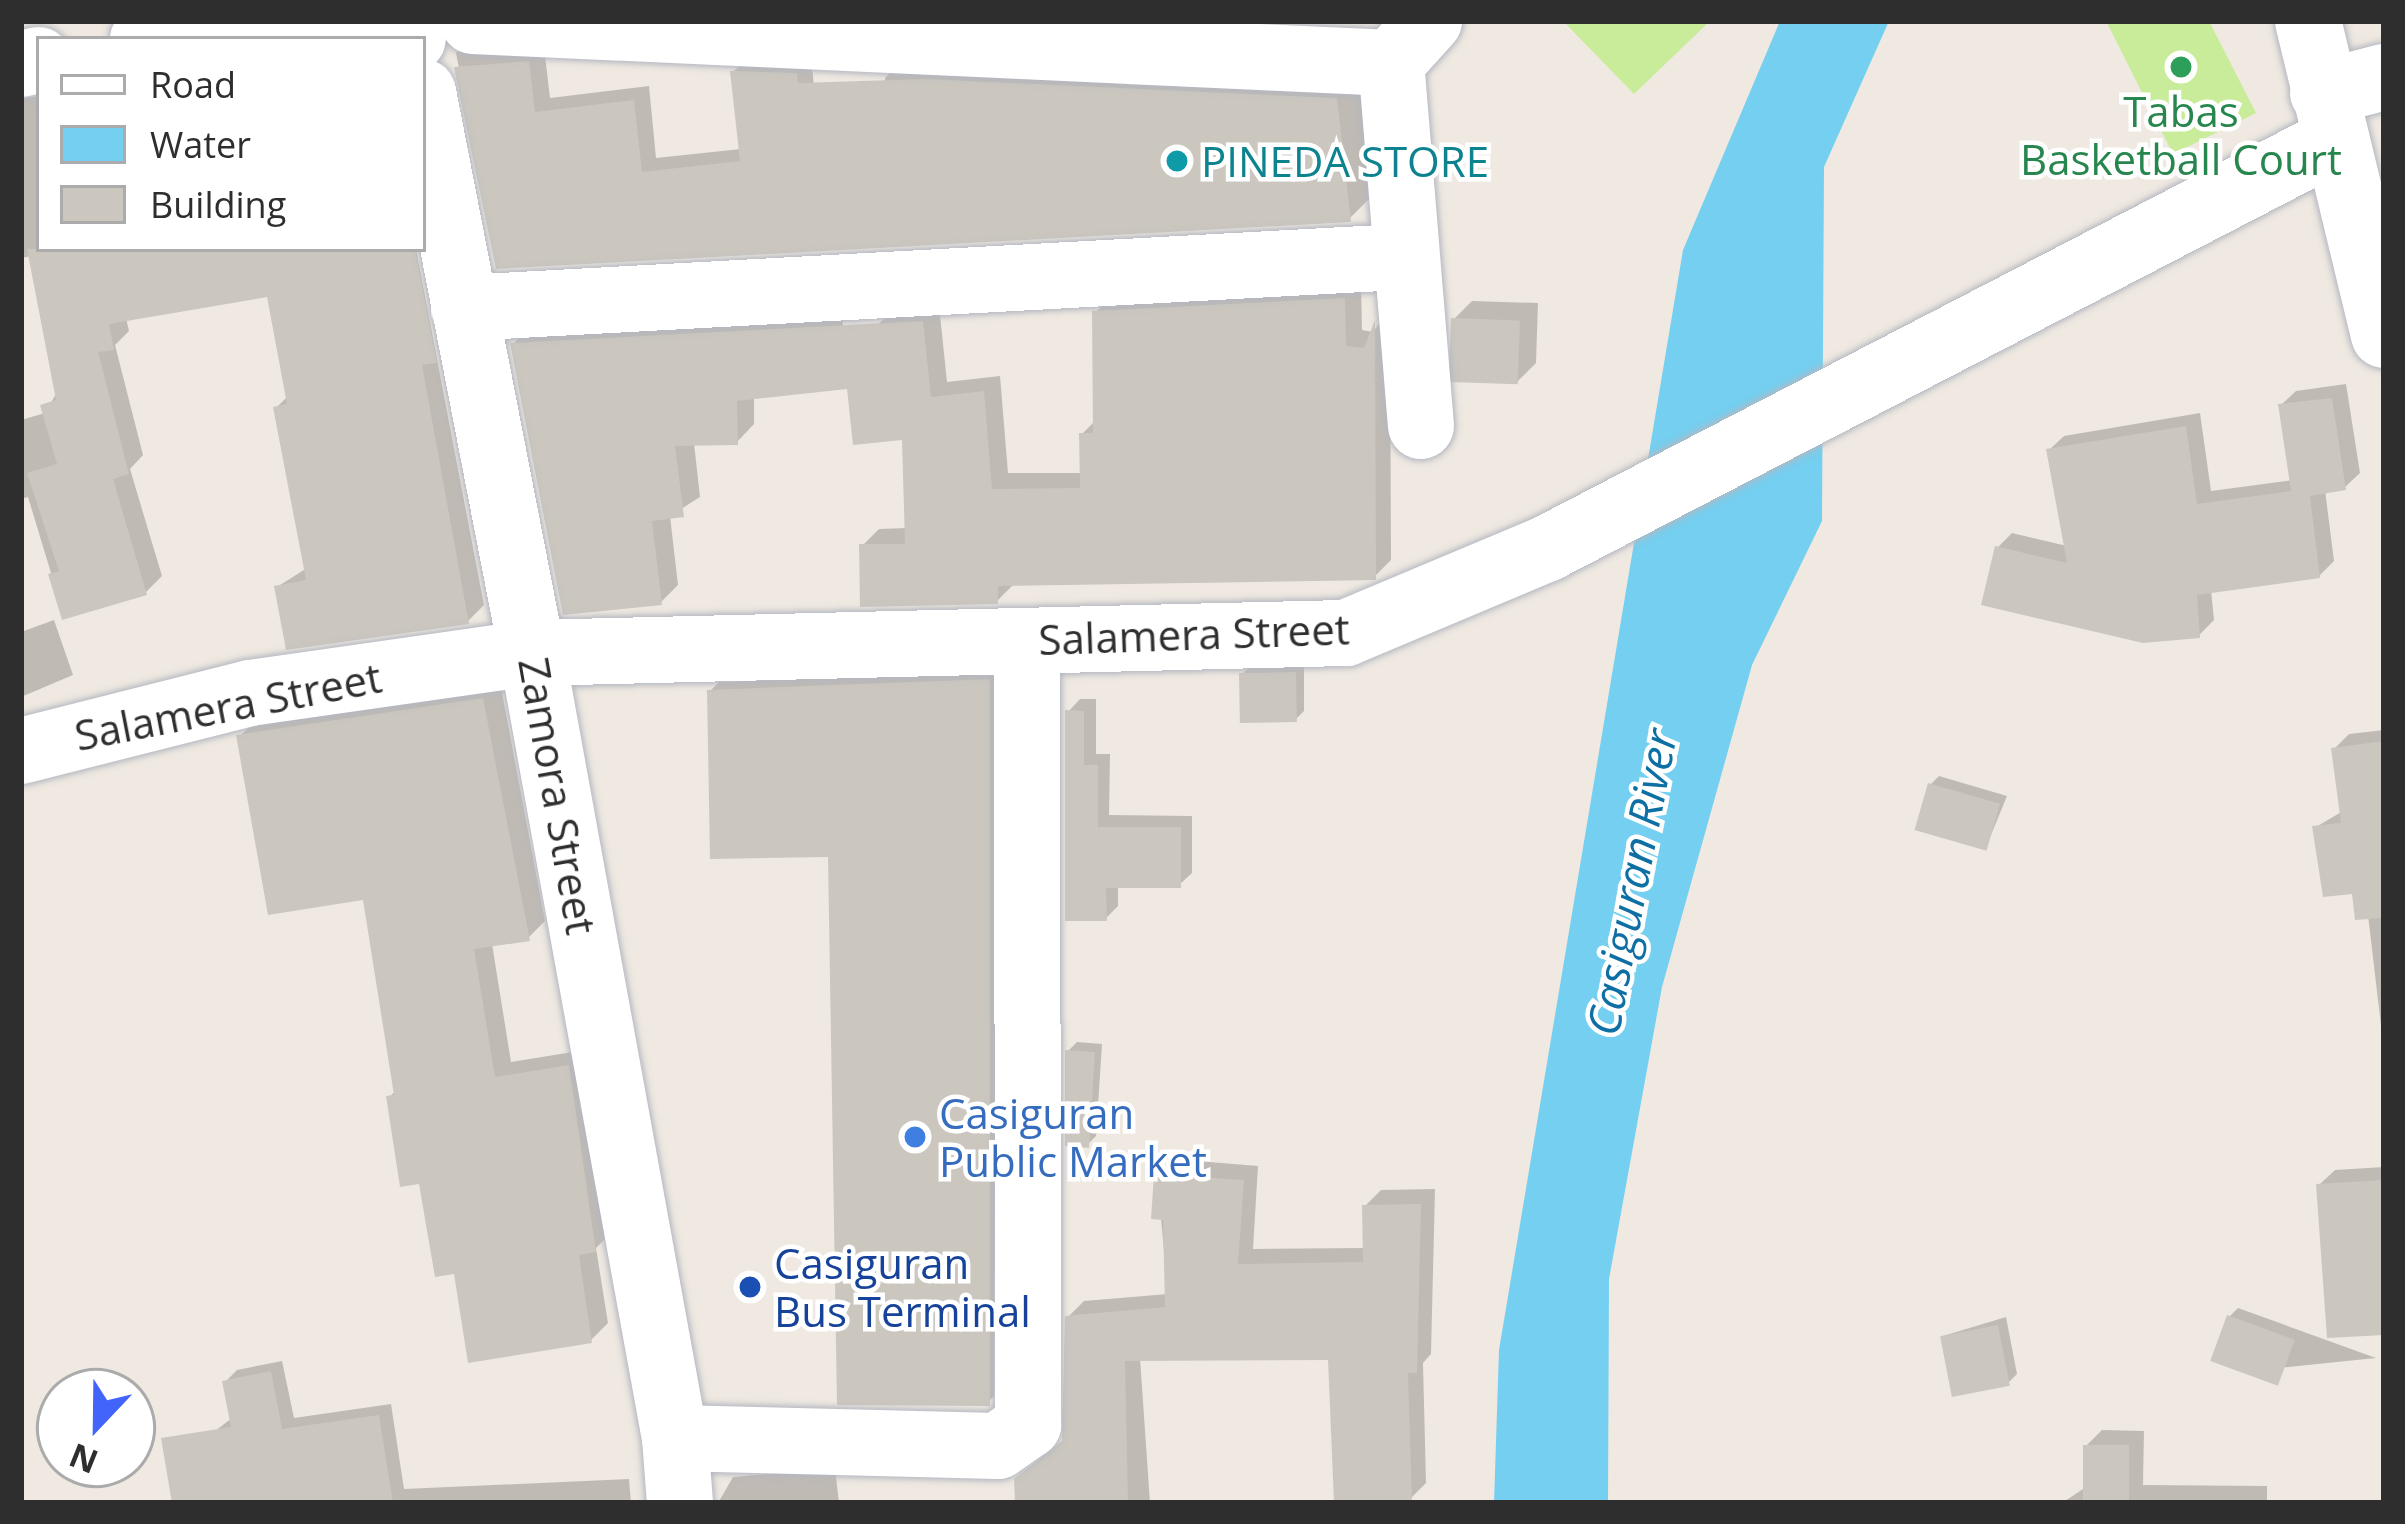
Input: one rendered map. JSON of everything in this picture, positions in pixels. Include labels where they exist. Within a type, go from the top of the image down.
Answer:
[{"type":"street","points":[[172,30],[353,21]]},
{"type":"street","points":[[473,21],[1410,42],[1401,257],[1421,426]]},
{"type":"street","points":[[2308,21],[2347,104],[2384,335]]},
{"type":"street","name":"Salamera Street","points":[[21,751],[250,693],[532,653],[1346,633],[1391,621],[1548,548],[1909,355],[2347,104]]},
{"type":"street","name":"Zamora Street","points":[[426,108],[532,653],[675,1438],[680,1503]]},
{"type":"street","points":[[464,308],[1401,257]]},
{"type":"street","points":[[675,1438],[998,1446],[1016,1441],[1028,1425],[1027,641]]},
{"type":"green space","points":[[1563,21],[1710,21],[1634,94]]},
{"type":"green space","name":"Tabas Basketball Court","points":[[2106,21],[2209,21],[2256,113],[2173,154]]},
{"type":"water","name":"Casiguran River","points":[[1780,21],[1889,21],[1824,167],[1822,521],[1752,665],[1662,987],[1609,1279],[1608,1503],[1494,1503],[1499,1350],[1683,250]]},
{"type":"building","points":[[529,61],[535,112],[634,100],[642,172],[740,161],[730,71],[797,73],[798,83],[928,79],[1337,98],[1351,222],[496,269],[454,67]]},
{"type":"building","points":[[27,249],[416,252],[437,363],[422,365],[469,624],[286,650],[274,586],[306,580],[273,407],[287,404],[267,297],[109,324],[114,350],[98,352],[129,474],[113,479],[147,595],[62,620],[48,574],[59,571],[27,473],[57,464],[40,405],[56,400]]},
{"type":"building","points":[[1345,298],[1346,346],[1364,348],[1375,320],[1376,580],[998,586],[998,604],[860,607],[859,544],[905,544],[902,440],[853,445],[847,389],[737,401],[738,445],[675,446],[684,517],[652,521],[662,605],[563,615],[510,343],[923,321],[931,397],[984,391],[992,489],[1080,488],[1079,433],[1093,433],[1092,311]]},
{"type":"building","points":[[1451,318],[1520,320],[1518,384],[1449,382]]},
{"type":"building","points":[[2332,398],[2346,490],[2310,496],[2320,578],[2197,595],[2200,638],[2143,643],[1981,605],[1995,546],[2067,563],[2046,449],[2186,426],[2197,504],[2291,491],[2278,404]]},
{"type":"building","points":[[1296,672],[1297,722],[1240,723],[1239,673]]},
{"type":"building","name":"Casiguran Public Market","points":[[990,679],[990,1406],[837,1405],[828,857],[710,859],[707,690]]},
{"type":"building","points":[[483,698],[530,941],[474,949],[495,1077],[569,1065],[596,1252],[579,1255],[592,1343],[468,1363],[454,1274],[435,1277],[419,1184],[400,1187],[386,1096],[394,1095],[363,900],[268,915],[236,735]]},
{"type":"building","points":[[1065,710],[1084,711],[1084,765],[1098,765],[1098,827],[1181,827],[1181,888],[1106,888],[1107,921],[1065,921]]},
{"type":"building","points":[[2384,741],[2384,918],[2355,920],[2352,894],[2323,897],[2312,826],[2341,823],[2331,748]]},
{"type":"building","points":[[1928,783],[2000,804],[1987,851],[1914,830]]},
{"type":"building","points":[[1065,1050],[1095,1052],[1089,1148],[1065,1146]]},
{"type":"building","points":[[1154,1174],[1244,1180],[1238,1264],[1363,1262],[1362,1205],[1421,1204],[1417,1373],[1408,1373],[1412,1501],[1334,1503],[1328,1360],[1125,1361],[1128,1503],[1015,1503],[1014,1479],[1062,1441],[1065,1316],[1165,1307],[1163,1220],[1151,1219]]},
{"type":"building","points":[[2384,1180],[2384,1335],[2327,1338],[2316,1184]]},
{"type":"building","points":[[2227,1315],[2295,1340],[2278,1386],[2210,1361]]},
{"type":"building","points":[[1998,1325],[2010,1386],[1952,1397],[1940,1336]]},
{"type":"building","points":[[271,1371],[282,1429],[379,1415],[393,1503],[172,1503],[161,1438],[231,1427],[222,1381]]},
{"type":"building","points":[[2083,1445],[2129,1445],[2129,1503],[2083,1503]]},
{"type":"place","name":"Tabas Basketball Court","points":[[2181,67]]},
{"type":"place","name":"PINEDA STORE","points":[[1177,161]]},
{"type":"place","name":"Casiguran Public Market","points":[[915,1137]]},
{"type":"place","name":"Casiguran Bus Terminal","points":[[750,1287]]}]
